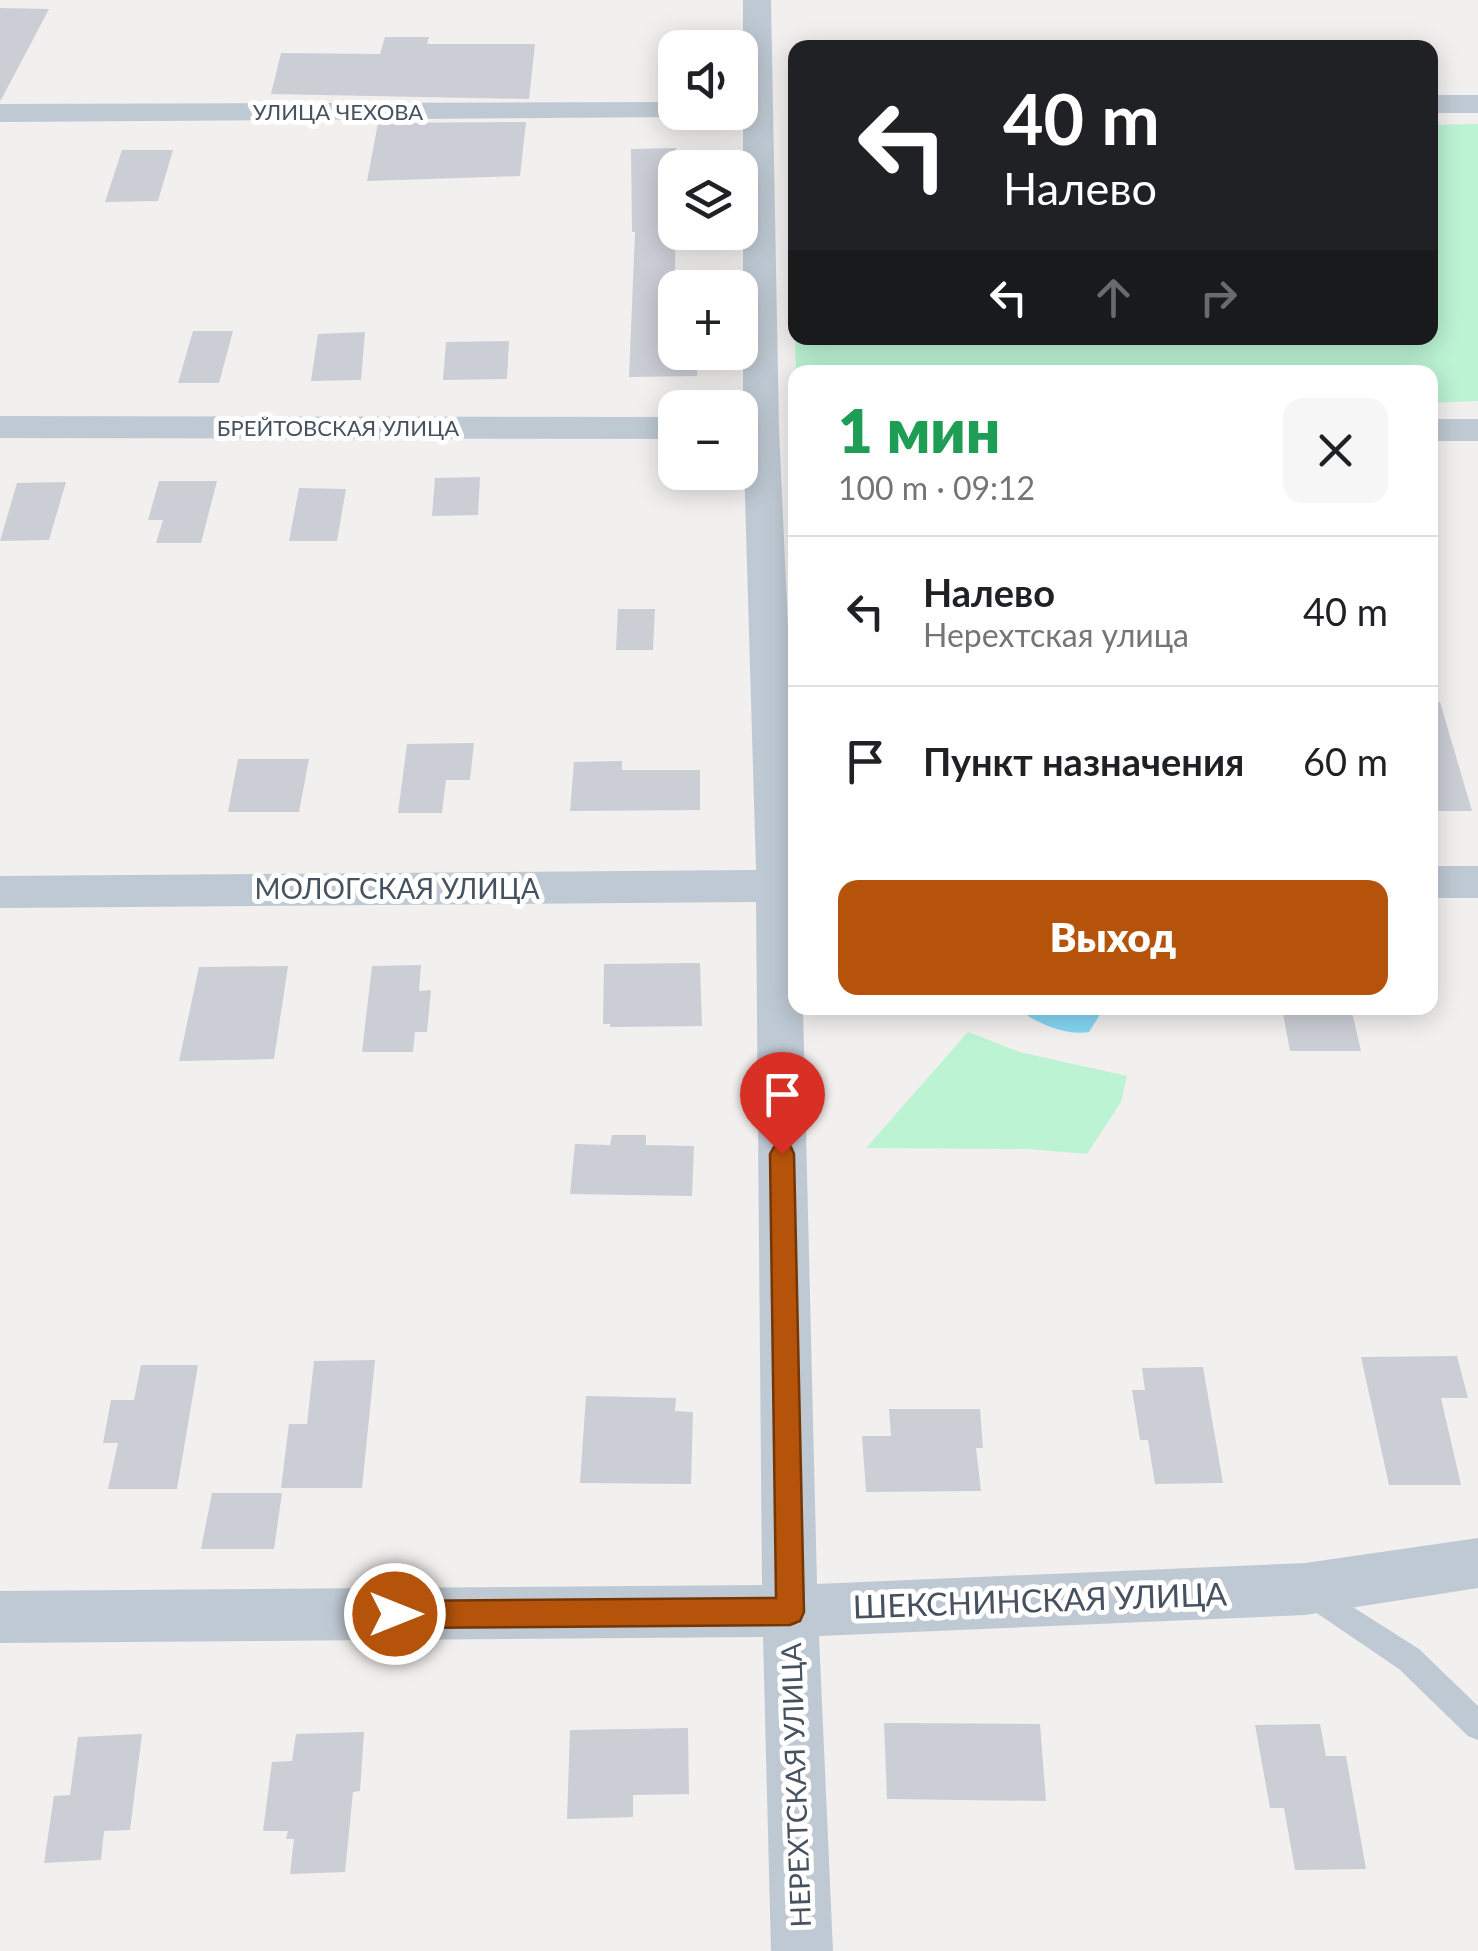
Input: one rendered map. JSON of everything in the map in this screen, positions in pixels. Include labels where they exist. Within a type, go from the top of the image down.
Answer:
[{"type":"street","name":"НЕРЕХТСКАЯ УЛИЦА","points":[[758,0],[765,110],[765,428],[786,886],[790,1612],[802,1951]]},
{"type":"street","points":[[1438,104],[1478,104]]},
{"type":"street","name":"УЛИЦА ЧЕХОВА","points":[[0,113],[658,110]]},
{"type":"street","name":"БРЕЙТОВСКАЯ УЛИЦА","points":[[0,428],[658,428]]},
{"type":"street","points":[[1438,430],[1478,430]]},
{"type":"street","points":[[1438,882],[1478,882]]},
{"type":"street","name":"МОЛОГСКАЯ УЛИЦА","points":[[0,892],[786,886]]},
{"type":"street","name":"ШЕКСНИНСКАЯ УЛИЦА","points":[[0,1618],[790,1612],[1305,1589],[1478,1563]]},
{"type":"lane","points":[[1305,1589],[1408,1659],[1478,1726]]},
{"type":"green space","points":[[1478,124],[1478,401],[1438,403],[1438,365],[796,365],[795,345],[1438,345],[1438,125]]},
{"type":"green space","points":[[968,1032],[1019,1052],[1127,1076],[1121,1102],[1087,1154],[1028,1149],[866,1148]]},
{"type":"water","points":[[1027,1015],[1100,1015],[1089,1032],[1080,1033]]},
{"type":"building","points":[[0,8],[49,9],[1,100],[0,100]]},
{"type":"building","points":[[385,37],[429,37],[427,44],[535,44],[529,99],[271,94],[281,53],[380,54]]},
{"type":"building","points":[[526,122],[520,176],[367,181],[378,123]]},
{"type":"building","points":[[676,148],[658,150],[658,250],[675,250],[675,270],[658,270],[658,370],[697,370],[697,376],[629,377],[635,232],[631,149]]},
{"type":"building","points":[[122,150],[173,150],[158,201],[105,202]]},
{"type":"building","points":[[193,331],[233,331],[219,383],[178,383]]},
{"type":"building","points":[[365,332],[361,380],[311,381],[318,334]]},
{"type":"building","points":[[509,341],[507,379],[443,380],[446,342]]},
{"type":"building","points":[[480,477],[478,515],[432,516],[435,478]]},
{"type":"building","points":[[159,481],[217,481],[201,543],[156,543],[163,520],[148,520]]},
{"type":"building","points":[[66,482],[49,540],[0,541],[17,483]]},
{"type":"building","points":[[299,488],[346,489],[337,541],[289,541]]},
{"type":"building","points":[[618,609],[655,609],[653,650],[616,650]]},
{"type":"building","points":[[1440,702],[1472,811],[1438,811]]},
{"type":"building","points":[[474,743],[470,780],[446,780],[442,813],[398,813],[407,744]]},
{"type":"building","points":[[238,759],[309,759],[299,812],[228,812]]},
{"type":"building","points":[[622,761],[622,770],[700,770],[700,810],[570,811],[574,762]]},
{"type":"building","points":[[700,963],[702,1026],[603,1024],[604,964]]},
{"type":"building","points":[[421,965],[419,991],[431,990],[427,1032],[415,1032],[413,1052],[362,1052],[372,966]]},
{"type":"building","points":[[288,966],[274,1059],[179,1061],[199,967]]},
{"type":"building","points":[[1283,1015],[1353,1015],[1361,1051],[1290,1051]]},
{"type":"building","points":[[612,1135],[646,1135],[646,1145],[694,1146],[692,1196],[570,1194],[575,1144],[610,1145]]},
{"type":"building","points":[[1457,1356],[1468,1398],[1441,1398],[1461,1485],[1389,1485],[1361,1357]]},
{"type":"building","points":[[375,1360],[362,1488],[281,1488],[289,1424],[307,1424],[314,1361]]},
{"type":"building","points":[[141,1365],[198,1365],[177,1489],[108,1489],[118,1443],[103,1443],[111,1400],[134,1400]]},
{"type":"building","points":[[1203,1367],[1223,1483],[1155,1484],[1148,1440],[1140,1440],[1132,1390],[1145,1390],[1142,1368]]},
{"type":"building","points":[[586,1396],[676,1398],[675,1411],[693,1412],[691,1484],[580,1483]]},
{"type":"building","points":[[889,1409],[980,1409],[983,1448],[976,1448],[981,1491],[866,1492],[862,1436],[891,1436]]},
{"type":"building","points":[[212,1493],[282,1493],[274,1549],[201,1549]]},
{"type":"building","points":[[884,1723],[1040,1724],[1046,1801],[887,1799]]},
{"type":"building","points":[[1320,1724],[1326,1756],[1346,1756],[1366,1869],[1295,1870],[1284,1808],[1270,1808],[1255,1725]]},
{"type":"building","points":[[688,1728],[689,1794],[633,1795],[633,1817],[567,1819],[570,1730]]},
{"type":"building","points":[[364,1732],[360,1791],[353,1792],[345,1872],[290,1874],[294,1839],[286,1839],[288,1831],[263,1831],[272,1762],[292,1761],[296,1734]]},
{"type":"building","points":[[142,1734],[130,1830],[104,1831],[101,1860],[44,1863],[54,1796],[70,1795],[78,1737]]},
{"type":"route","points":[[395,1614],[790,1612],[782,1154]]}]
